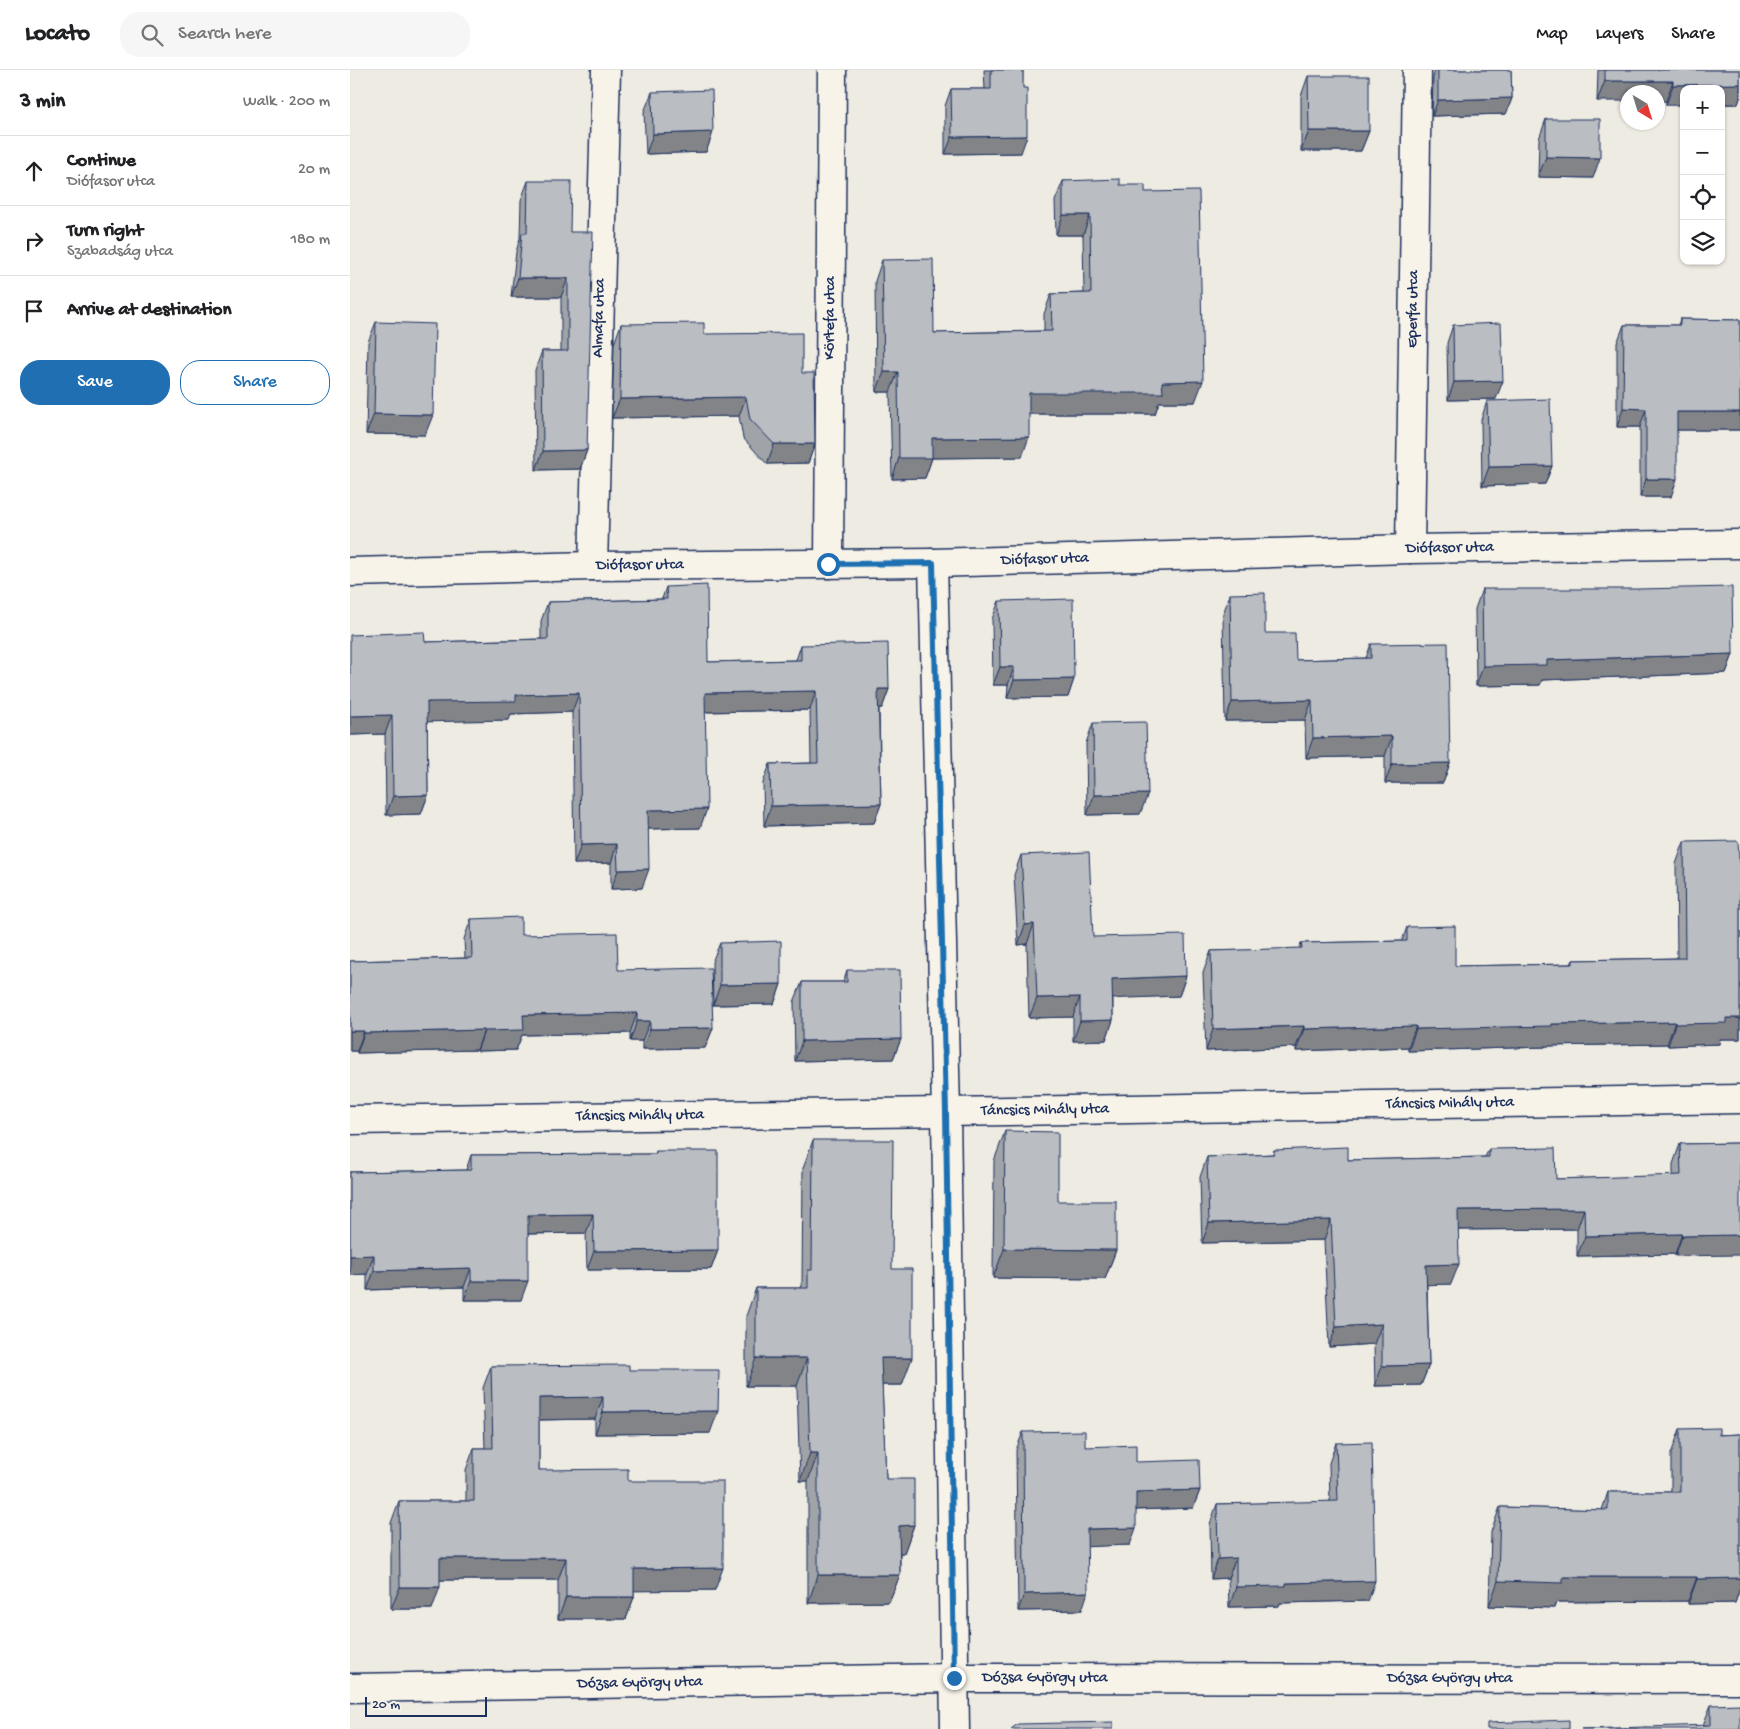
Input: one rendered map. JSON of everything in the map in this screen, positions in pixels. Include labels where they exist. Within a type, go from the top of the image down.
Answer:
[{"type":"street","name":"Almafa utca","points":[[593,566],[606,70]]},
{"type":"street","name":"Körtefa utca","points":[[828,564],[832,70]]},
{"type":"street","name":"Eperfa utca","points":[[1410,549],[1416,70]]},
{"type":"street","name":"Diófasor utca","points":[[350,572],[593,566],[933,563],[1410,549],[1740,544]]},
{"type":"street","points":[[933,563],[946,1112],[955,1729]]},
{"type":"street","name":"Táncsics Mihály utca","points":[[350,1120],[1740,1099]]},
{"type":"street","name":"Dózsa György utca","points":[[350,1688],[954,1678],[1740,1679]]},
{"type":"building","points":[[991,70],[1023,70],[1023,88],[1027,88],[1027,136],[952,137],[951,89],[991,89]]},
{"type":"building","points":[[1438,70],[1511,70],[1512,98],[1438,100]]},
{"type":"building","points":[[1605,70],[1740,70],[1740,84],[1673,85],[1673,81],[1605,81]]},
{"type":"building","points":[[1308,76],[1369,76],[1369,131],[1309,131]]},
{"type":"building","points":[[712,90],[713,132],[653,134],[652,92]]},
{"type":"building","points":[[1546,119],[1600,119],[1600,158],[1546,157]]},
{"type":"building","points":[[1120,179],[1120,185],[1145,185],[1145,192],[1199,191],[1203,381],[1162,382],[1163,393],[1029,393],[1029,437],[932,438],[932,458],[899,458],[898,372],[884,372],[882,260],[933,259],[934,333],[1052,331],[1051,294],[1091,293],[1090,215],[1063,215],[1063,181]]},
{"type":"building","points":[[528,181],[571,181],[570,232],[593,232],[587,450],[543,451],[542,351],[568,351],[568,278],[518,278],[522,233],[527,233]]},
{"type":"building","points":[[1680,319],[1740,320],[1740,412],[1677,412],[1677,479],[1646,479],[1646,409],[1623,408],[1624,325],[1680,325]]},
{"type":"building","points":[[376,322],[435,324],[433,415],[374,414]]},
{"type":"building","points":[[704,323],[704,334],[802,333],[802,373],[814,373],[815,444],[774,444],[750,419],[746,397],[620,399],[621,324]]},
{"type":"building","points":[[1501,323],[1503,381],[1454,382],[1453,325]]},
{"type":"building","points":[[1550,399],[1552,466],[1489,467],[1487,401]]},
{"type":"building","points":[[707,585],[708,662],[801,660],[801,645],[888,643],[889,689],[878,689],[881,804],[771,806],[770,764],[818,763],[816,691],[705,693],[707,809],[648,810],[649,869],[618,870],[617,844],[581,845],[579,693],[516,695],[516,701],[427,702],[428,795],[393,796],[392,715],[350,716],[350,635],[424,632],[425,642],[548,639],[548,602],[667,599],[666,587]]},
{"type":"building","points":[[1732,587],[1733,654],[1547,660],[1547,665],[1483,666],[1482,589]]},
{"type":"building","points":[[1265,593],[1265,633],[1295,633],[1296,660],[1371,658],[1371,644],[1448,643],[1450,763],[1392,764],[1392,736],[1313,738],[1312,700],[1232,702],[1230,594]]},
{"type":"building","points":[[1073,599],[1074,679],[1014,680],[1014,667],[1000,667],[999,601]]},
{"type":"building","points":[[1146,722],[1148,794],[1094,795],[1093,723]]},
{"type":"building","points":[[1738,841],[1740,859],[1740,1018],[1726,1018],[1726,1023],[1552,1024],[1552,1026],[1416,1029],[1416,1026],[1304,1029],[1304,1026],[1213,1029],[1211,951],[1302,948],[1301,943],[1407,941],[1407,927],[1455,926],[1455,966],[1573,964],[1573,960],[1685,958],[1684,842]]},
{"type":"building","points":[[1089,852],[1093,937],[1185,935],[1186,976],[1112,979],[1113,1020],[1080,1021],[1080,997],[1037,998],[1034,924],[1025,925],[1021,855]]},
{"type":"building","points":[[521,917],[521,935],[617,933],[618,970],[711,968],[713,1028],[650,1029],[650,1021],[637,1021],[637,1013],[523,1015],[524,1030],[364,1033],[364,1031],[350,1031],[350,961],[472,958],[471,919]]},
{"type":"building","points":[[781,941],[781,984],[720,985],[720,943]]},
{"type":"building","points":[[847,970],[900,970],[901,1039],[802,1041],[802,982],[847,982]]},
{"type":"building","points":[[1005,1131],[1058,1132],[1058,1201],[1116,1201],[1116,1250],[1004,1249]]},
{"type":"building","points":[[813,1140],[893,1140],[892,1269],[912,1269],[912,1358],[881,1358],[886,1479],[914,1479],[914,1525],[899,1526],[900,1575],[818,1575],[818,1453],[810,1453],[807,1358],[756,1358],[756,1288],[808,1288],[808,1270],[812,1270]]},
{"type":"building","points":[[1740,1143],[1740,1235],[1585,1236],[1584,1209],[1458,1210],[1459,1264],[1426,1265],[1429,1365],[1382,1366],[1382,1324],[1336,1327],[1331,1220],[1209,1223],[1207,1157],[1274,1154],[1274,1150],[1348,1147],[1348,1160],[1489,1157],[1489,1149],[1555,1148],[1556,1179],[1681,1175],[1680,1144]]},
{"type":"building","points":[[656,1151],[718,1151],[718,1250],[594,1251],[593,1214],[528,1215],[528,1281],[471,1281],[471,1268],[374,1271],[374,1255],[350,1256],[350,1172],[471,1170],[471,1155],[656,1154]]},
{"type":"building","points":[[629,1365],[629,1370],[719,1370],[718,1411],[603,1412],[603,1397],[539,1398],[539,1470],[628,1469],[628,1481],[723,1481],[723,1568],[634,1569],[634,1597],[566,1597],[566,1558],[440,1558],[440,1587],[400,1587],[399,1501],[474,1501],[474,1448],[493,1448],[491,1366]]},
{"type":"building","points":[[1719,1428],[1719,1435],[1740,1434],[1740,1578],[1563,1577],[1563,1583],[1498,1581],[1500,1507],[1608,1510],[1608,1492],[1680,1492],[1680,1429]]},
{"type":"building","points":[[1085,1431],[1085,1447],[1136,1445],[1136,1462],[1199,1460],[1200,1490],[1136,1492],[1136,1528],[1087,1529],[1088,1592],[1024,1594],[1023,1432]]},
{"type":"building","points":[[1372,1442],[1375,1581],[1286,1583],[1286,1586],[1236,1587],[1236,1558],[1218,1559],[1217,1504],[1338,1501],[1336,1443]]},
{"type":"building","points":[[1740,1704],[1740,1729],[1581,1729],[1711,1725],[1711,1705]]},
{"type":"building","points":[[1569,1720],[1569,1729],[1487,1729],[1487,1723]]},
{"type":"building","points":[[1113,1722],[1113,1729],[1011,1729],[1018,1724]]},
{"type":"route","points":[[828,564],[933,563],[946,1112],[954,1678]]}]
